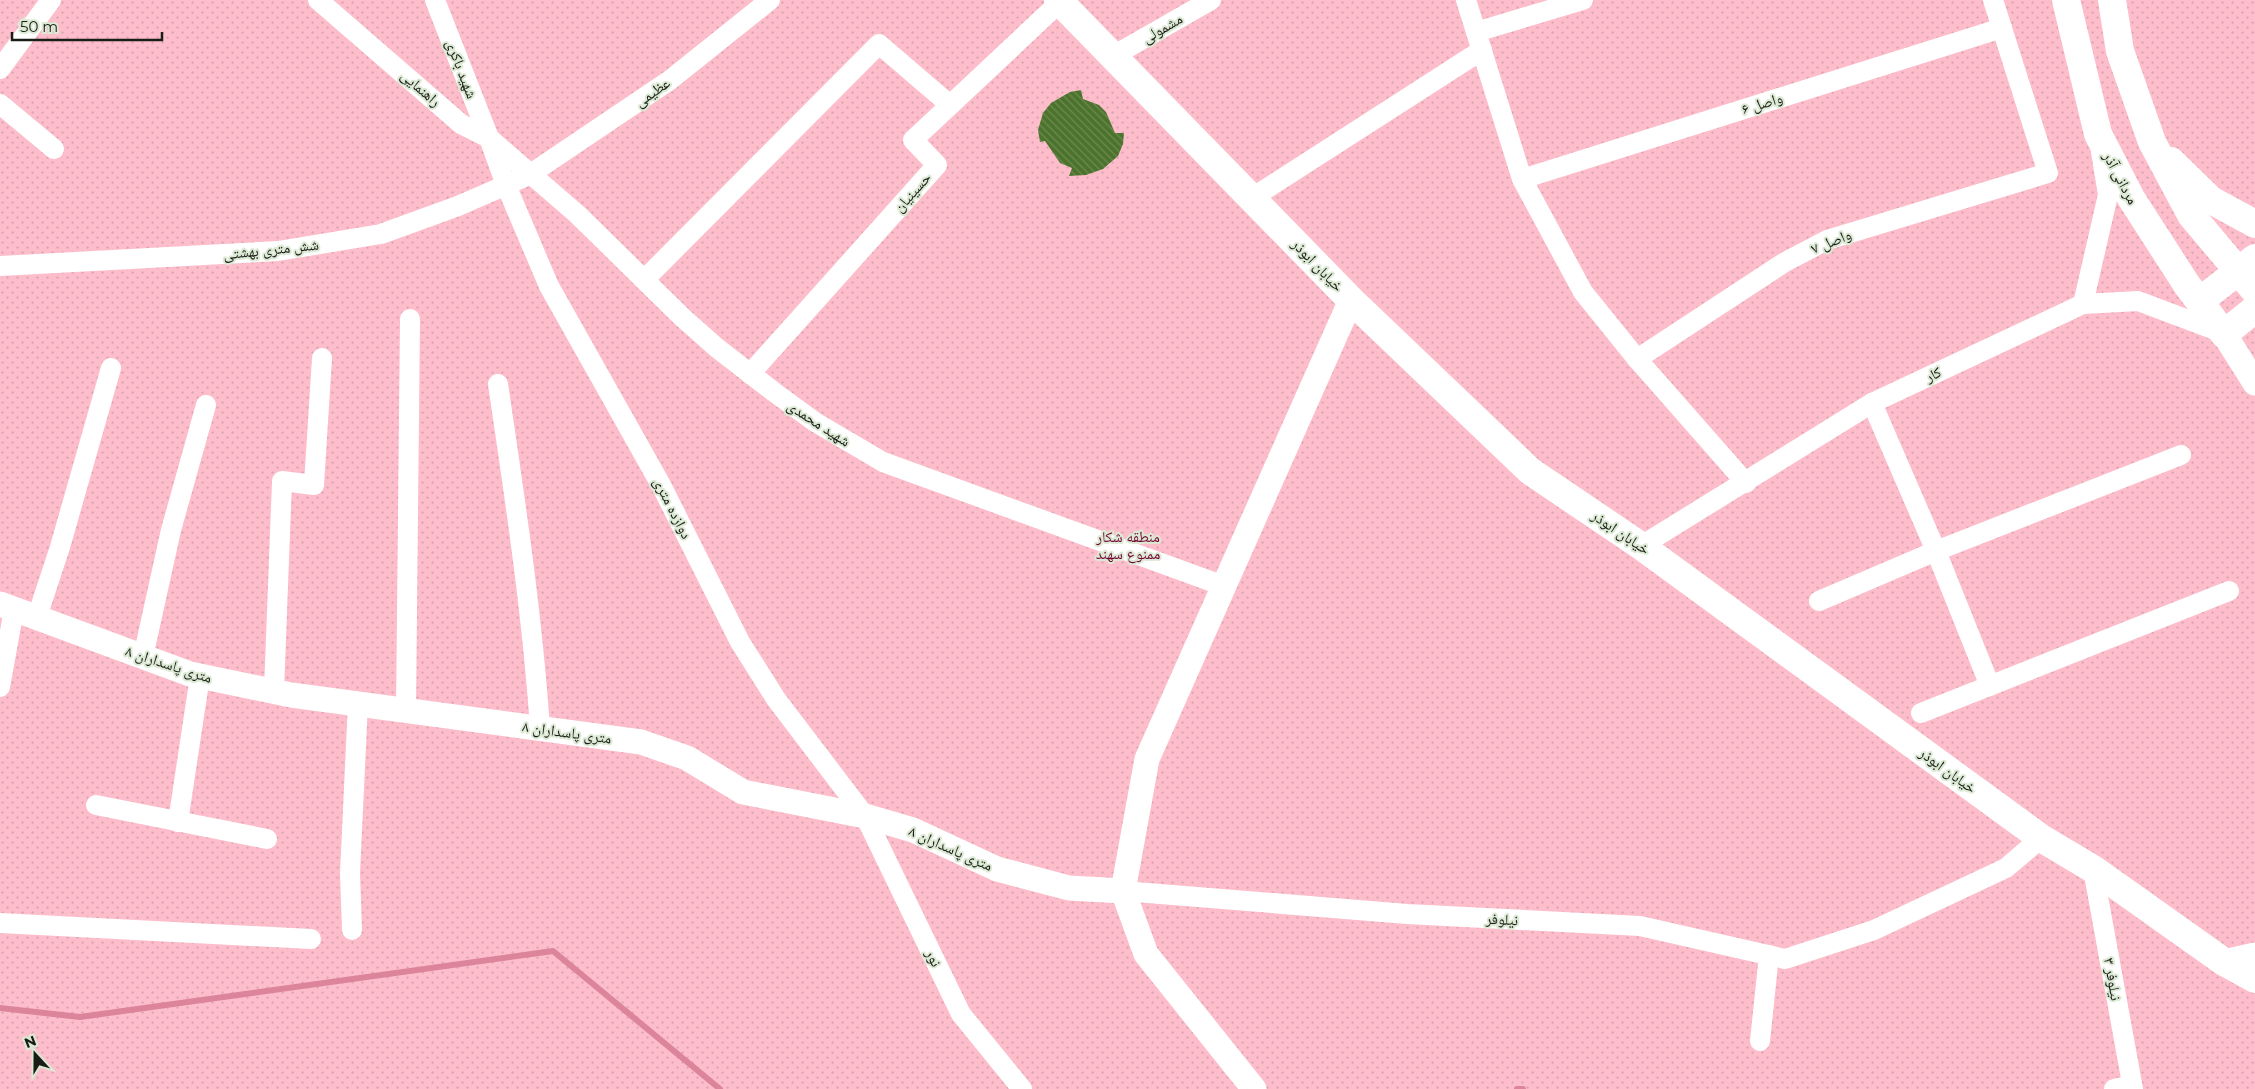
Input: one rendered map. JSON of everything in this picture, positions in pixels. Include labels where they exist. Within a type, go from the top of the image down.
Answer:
[{"type":"main road","name":"مردانی آذر","points":[[2066,0],[2098,134],[2131,198],[2187,285],[2224,334]]},
{"type":"main road","points":[[2112,0],[2120,51],[2152,142],[2191,215],[2249,274],[2200,301]]},
{"type":"main road","name":"خیابان ابوذر","points":[[1059,1],[1351,300],[1530,470],[1641,546],[2041,838],[2093,869],[2224,962],[2255,978]]},
{"type":"main road","points":[[2152,142],[2211,200],[2255,224]]},
{"type":"main road","points":[[2224,334],[2255,309]]},
{"type":"street","points":[[0,69],[51,0]]},
{"type":"street","name":"راهنمایی","points":[[318,0],[462,124],[489,138]]},
{"type":"street","name":"شهید باکری","points":[[435,0],[489,138]]},
{"type":"street","name":"عظیمی","points":[[529,175],[670,80],[770,0]]},
{"type":"street","name":"مشمولی","points":[[1113,56],[1211,0]]},
{"type":"street","points":[[1252,198],[1479,41],[1583,0]]},
{"type":"street","points":[[1993,0],[2002,28]]},
{"type":"street","name":"حسینیان","points":[[750,374],[937,165],[913,140],[1059,1]]},
{"type":"street","points":[[1465,3],[1479,41],[1522,179],[1583,292],[1637,359],[1746,483]]},
{"type":"street","name":"واصل ۷","points":[[1637,359],[1786,262],[1827,240],[2048,173],[2002,28]]},
{"type":"street","name":"واصل ۶","points":[[1522,179],[2002,28]]},
{"type":"street","points":[[644,280],[879,44],[950,105]]},
{"type":"street","points":[[0,104],[54,148]]},
{"type":"street","points":[[2098,134],[2108,195],[2083,304],[2138,301],[2224,334],[2255,383]]},
{"type":"street","points":[[489,138],[506,185]]},
{"type":"street","name":"شهید محمدی","points":[[489,138],[529,175],[577,214],[717,348],[815,422],[882,462],[1224,586]]},
{"type":"street","name":"شش متری بهشتی","points":[[0,266],[268,251],[382,234],[458,206],[529,175]]},
{"type":"street","name":"دوازده متری","points":[[506,185],[550,286],[661,485],[740,642],[776,699],[865,816]]},
{"type":"street","points":[[1254,1089],[1146,954],[1124,891],[1147,759],[1351,300]]},
{"type":"street","name":"کار","points":[[1641,546],[1746,483],[1872,403],[2083,304]]},
{"type":"street","points":[[406,710],[410,319]]},
{"type":"street","points":[[274,691],[282,481],[314,485],[322,358]]},
{"type":"street","points":[[0,687],[17,610],[60,547],[111,368]]},
{"type":"street","points":[[498,384],[535,645],[540,728]]},
{"type":"street","points":[[1872,403],[1936,550],[1990,686]]},
{"type":"street","points":[[143,656],[171,530],[206,405]]},
{"type":"street","points":[[1819,601],[1936,550],[2181,456]]},
{"type":"street","points":[[1921,713],[2230,591]]},
{"type":"street","name":"۸ متری پاسداران","points":[[17,610],[200,676],[274,691],[358,704],[641,742],[687,758],[742,792],[865,816],[913,830],[997,869],[1069,888],[1124,891]]},
{"type":"street","points":[[178,822],[200,676]]},
{"type":"street","points":[[352,930],[350,873],[358,704]]},
{"type":"street","points":[[96,805],[267,839]]},
{"type":"street","name":"نور","points":[[865,816],[961,1014],[1022,1089]]},
{"type":"street","name":"نیلوفر","points":[[1124,891],[1407,914],[1640,926],[1785,959],[1874,930],[2006,868],[2041,838]]},
{"type":"street","name":"نیلوفر ۳","points":[[2093,869],[2126,1088]]},
{"type":"street","points":[[0,923],[310,938]]},
{"type":"street","points":[[1760,1041],[1769,955]]},
{"type":"street","points":[[2224,962],[2255,955]]},
{"type":"green space","name":"منطقه شکار ممنوع سهند","points":[[0,0],[2255,0],[2255,1089],[0,1089]]},
{"type":"building","points":[[1081,90],[1083,99],[1099,105],[1106,112],[1115,133],[1124,133],[1123,144],[1118,156],[1103,169],[1086,175],[1069,176],[1072,168],[1060,163],[1045,141],[1040,142],[1038,130],[1043,113],[1051,103],[1070,92]]},
{"type":"waterway","points":[[0,1008],[80,1017],[553,951],[720,1089]]},
{"type":"waterway","points":[[1517,1089],[1523,1089]]}]
